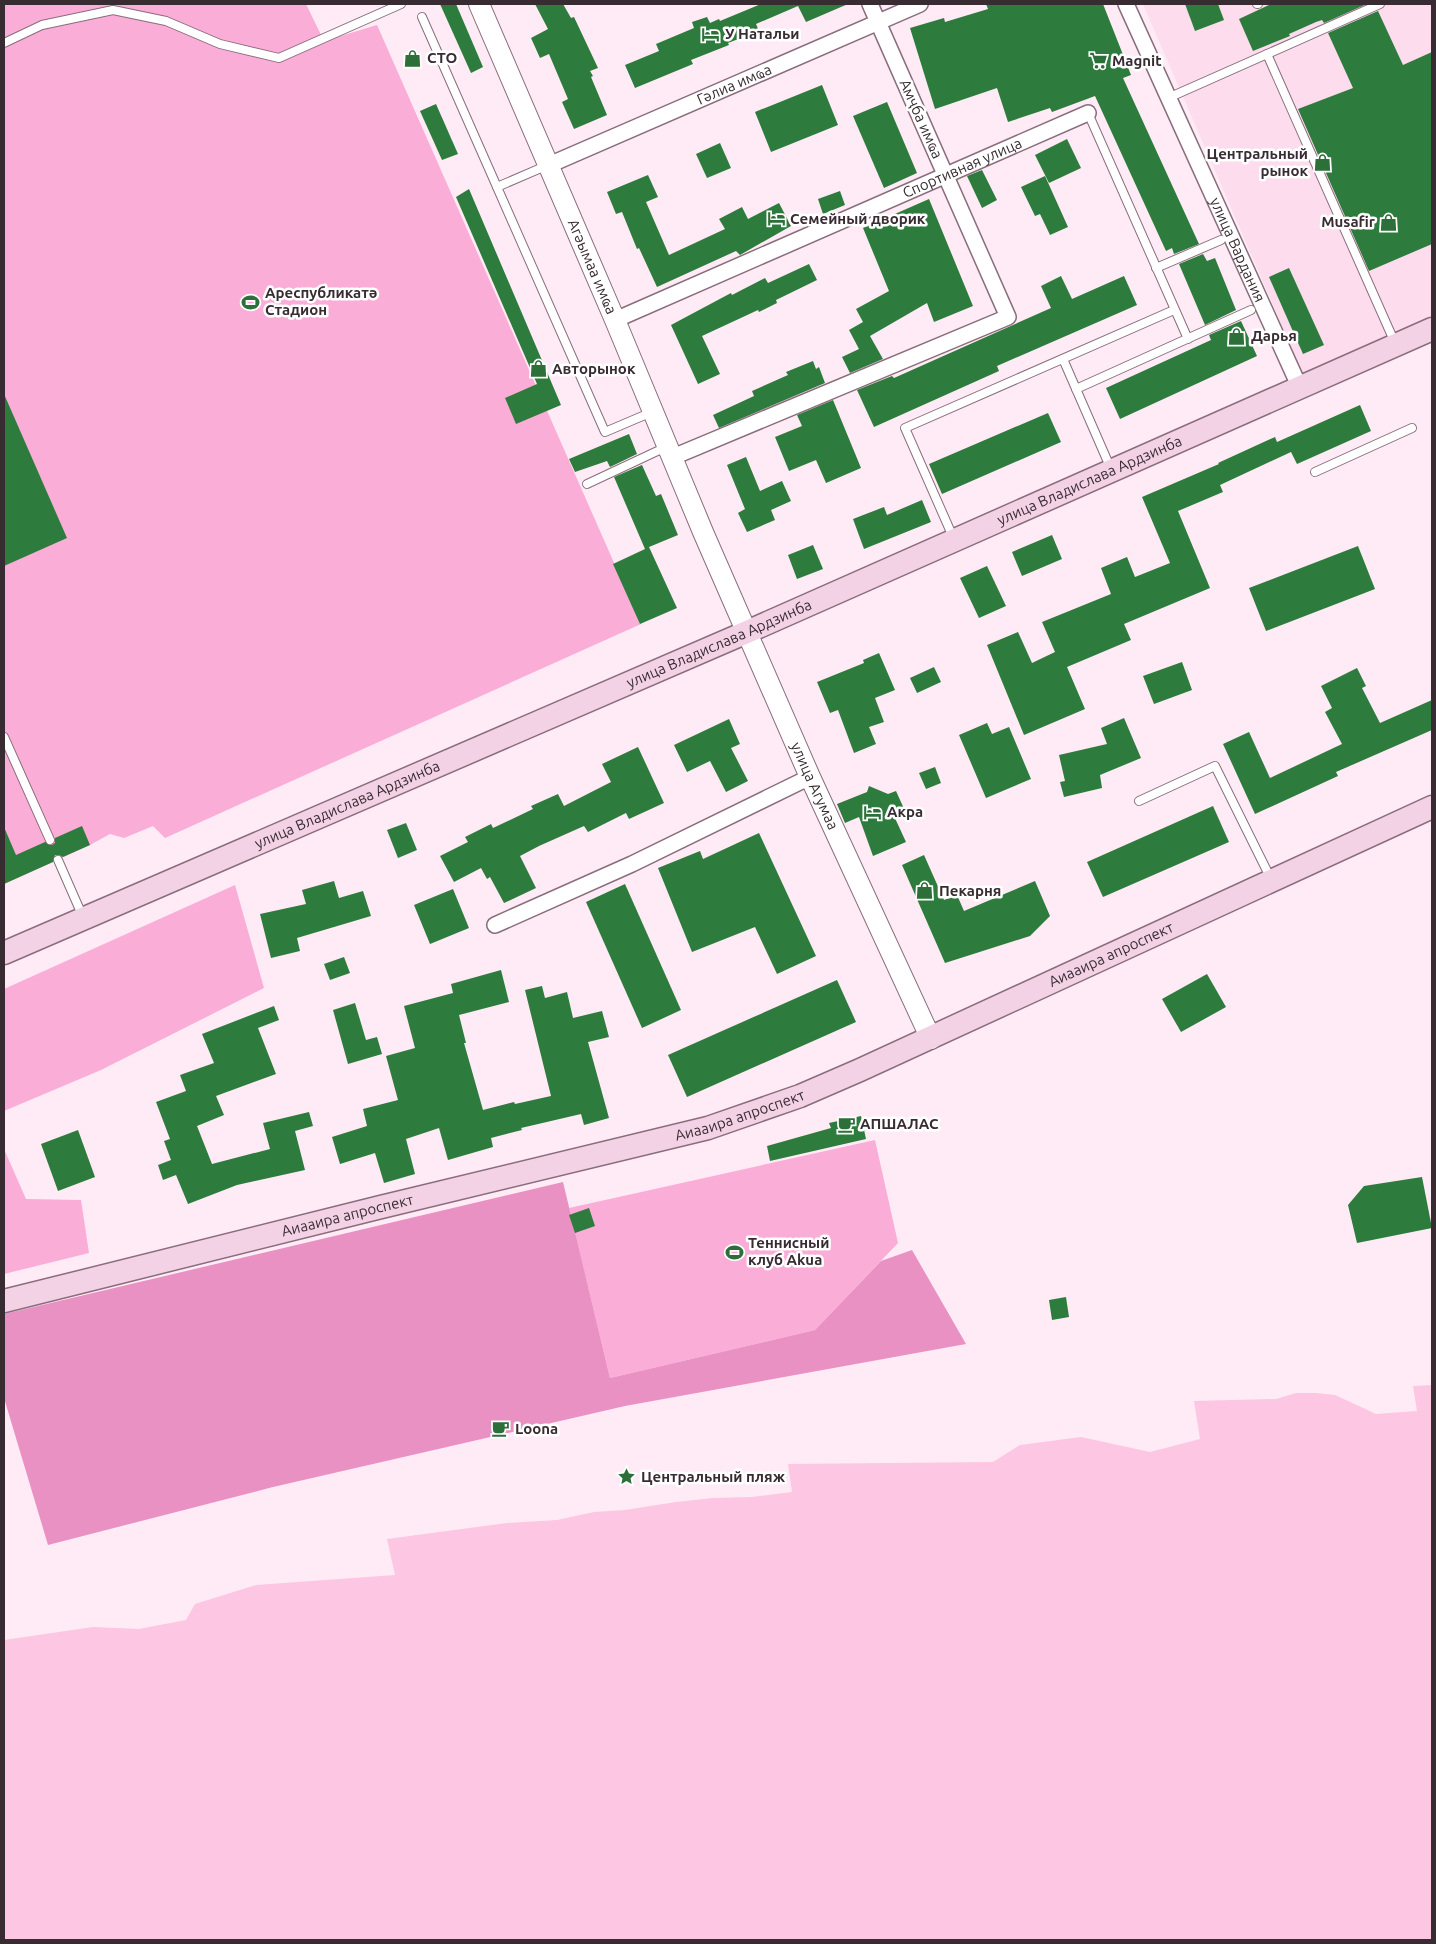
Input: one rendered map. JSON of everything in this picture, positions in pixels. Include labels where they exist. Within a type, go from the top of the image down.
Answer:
[{"type":"main road","name":"улица Владислава Ардзинба","points":[[4,953],[747,632],[1432,329]]},
{"type":"main road","name":"Аиааира апроспект","points":[[4,1301],[372,1209],[708,1128],[800,1096],[931,1039],[1432,807]]},
{"type":"street","name":"Агәымаа имҩа","points":[[479,4],[654,411],[703,532]]},
{"type":"street","name":"Амҷба имҩа","points":[[670,452],[1008,317],[870,4]]},
{"type":"street","name":"Гәлиа имҩа","points":[[549,165],[920,4]]},
{"type":"street","name":"улица Вардания","points":[[1126,4],[1300,388]]},
{"type":"street","name":"Спортивная улица","points":[[615,320],[1088,113]]},
{"type":"street","name":"улица Агумаа","points":[[703,532],[810,777],[931,1039]]},
{"type":"street","points":[[495,924],[632,864],[810,777]]},
{"type":"lane","points":[[4,44],[42,25],[113,10],[166,21],[220,44],[279,58],[401,4]]},
{"type":"lane","points":[[1168,98],[1380,4]]},
{"type":"lane","points":[[422,17],[605,432],[654,411]]},
{"type":"lane","points":[[1267,54],[1396,345]]},
{"type":"lane","points":[[1088,113],[1188,339]]},
{"type":"lane","points":[[497,187],[549,165]]},
{"type":"lane","points":[[1156,268],[1220,240]]},
{"type":"lane","points":[[954,540],[905,428],[1174,310]]},
{"type":"lane","points":[[1076,389],[1252,310]]},
{"type":"lane","points":[[1063,359],[1112,471]]},
{"type":"lane","points":[[1315,472],[1412,428]]},
{"type":"lane","points":[[587,484],[670,452]]},
{"type":"lane","points":[[4,737],[50,840]]},
{"type":"lane","points":[[1139,801],[1215,766],[1271,881]]},
{"type":"lane","points":[[58,860],[84,918]]},
{"type":"shaded area","name":"Ареспубликатә Стадион","points":[[4,4],[306,4],[324,41],[377,25],[641,624],[165,838],[153,826],[124,838],[110,834],[4,884]]},
{"type":"shaded area","name":"Центральный рынок","points":[[1143,4],[1432,4],[1432,322],[1305,379]]},
{"type":"shaded area","points":[[235,885],[264,988],[101,1070],[4,1111],[4,989]]},
{"type":"shaded area","name":"Теннисный клуб Akua","points":[[875,1140],[898,1243],[815,1330],[610,1378],[569,1208]]},
{"type":"shaded area","points":[[4,1149],[26,1199],[81,1200],[89,1253],[4,1274]]},
{"type":"shaded area","points":[[563,1182],[610,1378],[815,1330],[881,1261],[912,1250],[966,1344],[625,1406],[273,1487],[48,1545],[4,1398],[4,1314]]},
{"type":"shaded area","points":[[1432,1385],[1432,1940],[4,1940],[4,1640],[93,1627],[139,1629],[186,1620],[195,1604],[256,1585],[395,1575],[387,1539],[507,1523],[557,1520],[594,1512],[625,1510],[676,1502],[792,1492],[788,1464],[993,1462],[1020,1445],[1081,1437],[1150,1452],[1200,1439],[1194,1401],[1276,1399],[1296,1393],[1316,1393],[1335,1395],[1376,1414],[1417,1411],[1413,1386]]},
{"type":"building","points":[[440,4],[456,4],[483,67],[471,73]]},
{"type":"building","points":[[535,4],[563,4],[571,18],[574,17],[598,68],[590,71],[593,76],[591,77],[607,115],[574,129],[562,102],[568,99],[549,54],[540,58],[531,38],[548,29]]},
{"type":"building","points":[[761,4],[848,4],[806,22],[798,6],[756,24],[759,31],[691,60],[693,64],[635,88],[625,65],[659,51],[656,44],[694,28],[692,22],[707,17],[710,23],[719,19],[720,21]]},
{"type":"building","points":[[986,4],[1103,4],[1131,75],[1123,78],[1199,244],[1174,254],[1172,248],[1166,251],[1095,96],[1052,112],[1050,108],[1008,122],[997,88],[935,109],[910,28],[944,18],[945,22],[988,9]]},
{"type":"building","points":[[1185,4],[1218,4],[1224,20],[1195,31]]},
{"type":"building","points":[[1271,4],[1367,4],[1324,23],[1322,20],[1316,22],[1289,34],[1290,36],[1253,51],[1239,19]]},
{"type":"building","points":[[1378,11],[1403,65],[1432,52],[1432,244],[1369,271],[1298,109],[1353,88],[1328,33]]},
{"type":"building","points":[[822,85],[838,125],[771,152],[755,112]]},
{"type":"building","points":[[887,102],[917,173],[884,188],[853,116]]},
{"type":"building","points":[[436,104],[458,154],[442,160],[420,111]]},
{"type":"building","points":[[1067,139],[1081,168],[1049,183],[1035,155]]},
{"type":"building","points":[[720,143],[731,168],[707,178],[696,154]]},
{"type":"building","points":[[982,170],[997,200],[982,208],[967,176]]},
{"type":"building","points":[[648,175],[658,197],[646,202],[669,255],[725,229],[719,219],[742,207],[748,219],[779,203],[791,226],[740,255],[736,251],[657,287],[639,248],[637,249],[622,212],[616,214],[607,192]]},
{"type":"building","points":[[1045,176],[1068,227],[1050,235],[1040,214],[1035,216],[1021,187]]},
{"type":"building","points":[[469,189],[561,405],[516,424],[505,398],[537,384],[456,197]]},
{"type":"building","points":[[840,191],[845,205],[823,214],[818,199]]},
{"type":"building","points":[[929,199],[973,306],[934,322],[927,303],[870,336],[883,359],[850,373],[842,357],[859,349],[849,330],[863,322],[856,309],[889,291],[863,228]]},
{"type":"building","points":[[1203,254],[1207,261],[1215,258],[1236,310],[1205,325],[1179,264]]},
{"type":"building","points":[[809,264],[817,280],[776,300],[777,303],[759,312],[758,310],[702,336],[720,374],[698,384],[671,325],[731,293],[732,295],[765,278],[768,283]]},
{"type":"building","points":[[1289,268],[1324,345],[1303,354],[1269,277]]},
{"type":"building","points":[[1061,276],[1072,299],[1124,276],[1137,305],[997,366],[999,371],[874,427],[857,390],[892,376],[894,378],[1051,308],[1041,286]]},
{"type":"building","points":[[1241,321],[1257,356],[1120,419],[1106,388],[1211,340],[1209,335]]},
{"type":"building","points":[[813,361],[816,369],[819,367],[825,383],[719,428],[713,415],[754,396],[752,391],[788,375],[786,372]]},
{"type":"building","points":[[4,394],[67,538],[4,566]]},
{"type":"building","points":[[833,400],[861,468],[826,483],[816,460],[789,471],[775,437],[802,426],[797,415]]},
{"type":"building","points":[[1360,405],[1371,431],[1297,464],[1291,452],[1220,485],[1223,492],[1178,511],[1210,588],[1124,624],[1131,640],[1067,667],[1085,709],[1024,735],[987,645],[1018,632],[1032,663],[1055,652],[1042,622],[1111,594],[1101,568],[1127,557],[1135,577],[1170,563],[1142,497],[1219,464],[1275,437],[1277,442]]},
{"type":"building","points":[[1048,413],[1061,442],[942,494],[929,464]]},
{"type":"building","points":[[629,434],[637,454],[610,467],[607,461],[575,472],[569,459]]},
{"type":"building","points":[[746,457],[760,491],[782,481],[791,501],[771,510],[775,520],[747,532],[738,513],[745,509],[727,465]]},
{"type":"building","points":[[642,465],[656,496],[661,494],[678,535],[649,547],[677,608],[640,624],[613,564],[645,549],[614,477]]},
{"type":"building","points":[[922,500],[931,522],[864,549],[853,519],[884,507],[887,515]]},
{"type":"building","points":[[1052,535],[1062,559],[1022,576],[1012,552]]},
{"type":"building","points":[[813,545],[823,569],[797,579],[788,555]]},
{"type":"building","points":[[1358,546],[1375,589],[1266,631],[1249,588]]},
{"type":"building","points":[[987,566],[1006,606],[979,618],[960,578]]},
{"type":"building","points":[[879,653],[895,690],[875,698],[884,722],[869,727],[876,744],[854,753],[838,710],[830,713],[817,682],[864,663],[863,660]]},
{"type":"building","points":[[1182,662],[1192,690],[1154,704],[1143,676]]},
{"type":"building","points":[[934,667],[941,682],[917,693],[910,678]]},
{"type":"building","points":[[1357,668],[1366,686],[1362,688],[1380,723],[1432,700],[1432,730],[1336,772],[1338,776],[1255,814],[1223,744],[1249,732],[1270,778],[1342,744],[1325,712],[1332,708],[1321,686]]},
{"type":"building","points":[[1124,718],[1141,758],[1100,775],[1102,788],[1064,797],[1060,782],[1065,781],[1059,755],[1107,744],[1101,728]]},
{"type":"building","points":[[729,719],[740,744],[731,748],[748,781],[726,792],[710,761],[687,772],[674,745]]},
{"type":"building","points":[[987,723],[992,734],[1009,727],[1031,779],[986,798],[959,735]]},
{"type":"building","points":[[638,747],[664,803],[629,819],[626,813],[588,832],[584,826],[520,856],[536,888],[504,903],[490,877],[487,879],[481,868],[454,882],[440,856],[468,842],[465,837],[491,824],[493,828],[533,809],[531,806],[558,794],[564,806],[611,782],[602,764]]},
{"type":"building","points":[[935,767],[941,783],[926,789],[919,773]]},
{"type":"building","points":[[869,786],[888,794],[896,791],[905,811],[894,816],[906,842],[873,856],[859,817],[845,823],[837,804],[867,792]]},
{"type":"building","points":[[1213,806],[1229,842],[1103,897],[1087,862]]},
{"type":"building","points":[[406,823],[417,850],[398,858],[387,830]]},
{"type":"building","points":[[82,826],[90,845],[63,857],[55,855],[53,862],[4,884],[4,827],[16,855],[45,842],[52,845],[55,843],[55,838]]},
{"type":"building","points":[[759,833],[816,956],[777,974],[755,927],[692,952],[658,868],[700,851],[703,859]]},
{"type":"building","points":[[924,855],[944,900],[957,895],[964,911],[1035,881],[1050,916],[1030,936],[945,963],[902,865]]},
{"type":"building","points":[[334,881],[339,898],[363,891],[371,916],[297,938],[300,951],[271,958],[260,914],[306,904],[302,890]]},
{"type":"building","points":[[625,884],[681,1010],[642,1028],[586,902]]},
{"type":"building","points":[[453,889],[469,928],[430,944],[414,905]]},
{"type":"building","points":[[344,957],[350,973],[330,980],[324,964]]},
{"type":"building","points":[[501,970],[509,1002],[459,1015],[466,1043],[464,1043],[483,1110],[514,1102],[515,1104],[551,1096],[525,990],[542,986],[545,998],[567,992],[573,1018],[602,1011],[609,1037],[588,1042],[609,1118],[584,1125],[581,1114],[521,1128],[522,1130],[491,1138],[493,1147],[448,1160],[439,1128],[406,1139],[415,1174],[384,1183],[375,1153],[340,1164],[332,1137],[367,1126],[363,1109],[398,1100],[386,1056],[415,1048],[404,1006],[453,993],[451,984]]},
{"type":"building","points":[[1207,974],[1226,1007],[1181,1032],[1162,999]]},
{"type":"building","points":[[837,980],[856,1022],[687,1097],[668,1055]]},
{"type":"building","points":[[355,1003],[366,1040],[377,1037],[382,1054],[348,1064],[333,1010]]},
{"type":"building","points":[[274,1006],[279,1020],[258,1028],[276,1074],[216,1096],[224,1115],[197,1126],[212,1164],[270,1149],[263,1123],[309,1112],[313,1126],[295,1131],[305,1170],[237,1185],[188,1204],[176,1175],[163,1180],[158,1165],[171,1160],[164,1141],[170,1139],[156,1102],[186,1091],[180,1075],[214,1063],[202,1034]]},
{"type":"building","points":[[861,1116],[866,1139],[770,1161],[767,1146],[831,1128],[829,1123]]},
{"type":"building","points":[[78,1130],[95,1177],[58,1191],[41,1144]]},
{"type":"building","points":[[1422,1177],[1432,1228],[1357,1243],[1348,1205],[1364,1186]]},
{"type":"building","points":[[589,1208],[595,1226],[575,1233],[569,1215]]},
{"type":"building","points":[[1066,1297],[1069,1317],[1052,1320],[1049,1300]]},
{"type":"place","name":"У Натальи","points":[[711,34]]},
{"type":"place","name":"СТО","points":[[413,58]]},
{"type":"place","name":"Magnit","points":[[1098,61]]},
{"type":"place","name":"Центральный рынок","points":[[1322,163]]},
{"type":"place","name":"Семейный дворик","points":[[776,219]]},
{"type":"place","name":"Musafir","points":[[1389,222]]},
{"type":"place","name":"Ареспубликатә Стадион","points":[[251,302]]},
{"type":"place","name":"Дарья","points":[[1237,336]]},
{"type":"place","name":"Авторынок","points":[[538,369]]},
{"type":"place","name":"Акра","points":[[873,812]]},
{"type":"place","name":"Пекарня","points":[[925,891]]},
{"type":"place","name":"АПШАЛАС","points":[[846,1124]]},
{"type":"place","name":"Теннисный клуб Akua","points":[[734,1252]]},
{"type":"place","name":"Loona","points":[[501,1429]]},
{"type":"place","name":"Центральный пляж","points":[[627,1477]]}]
